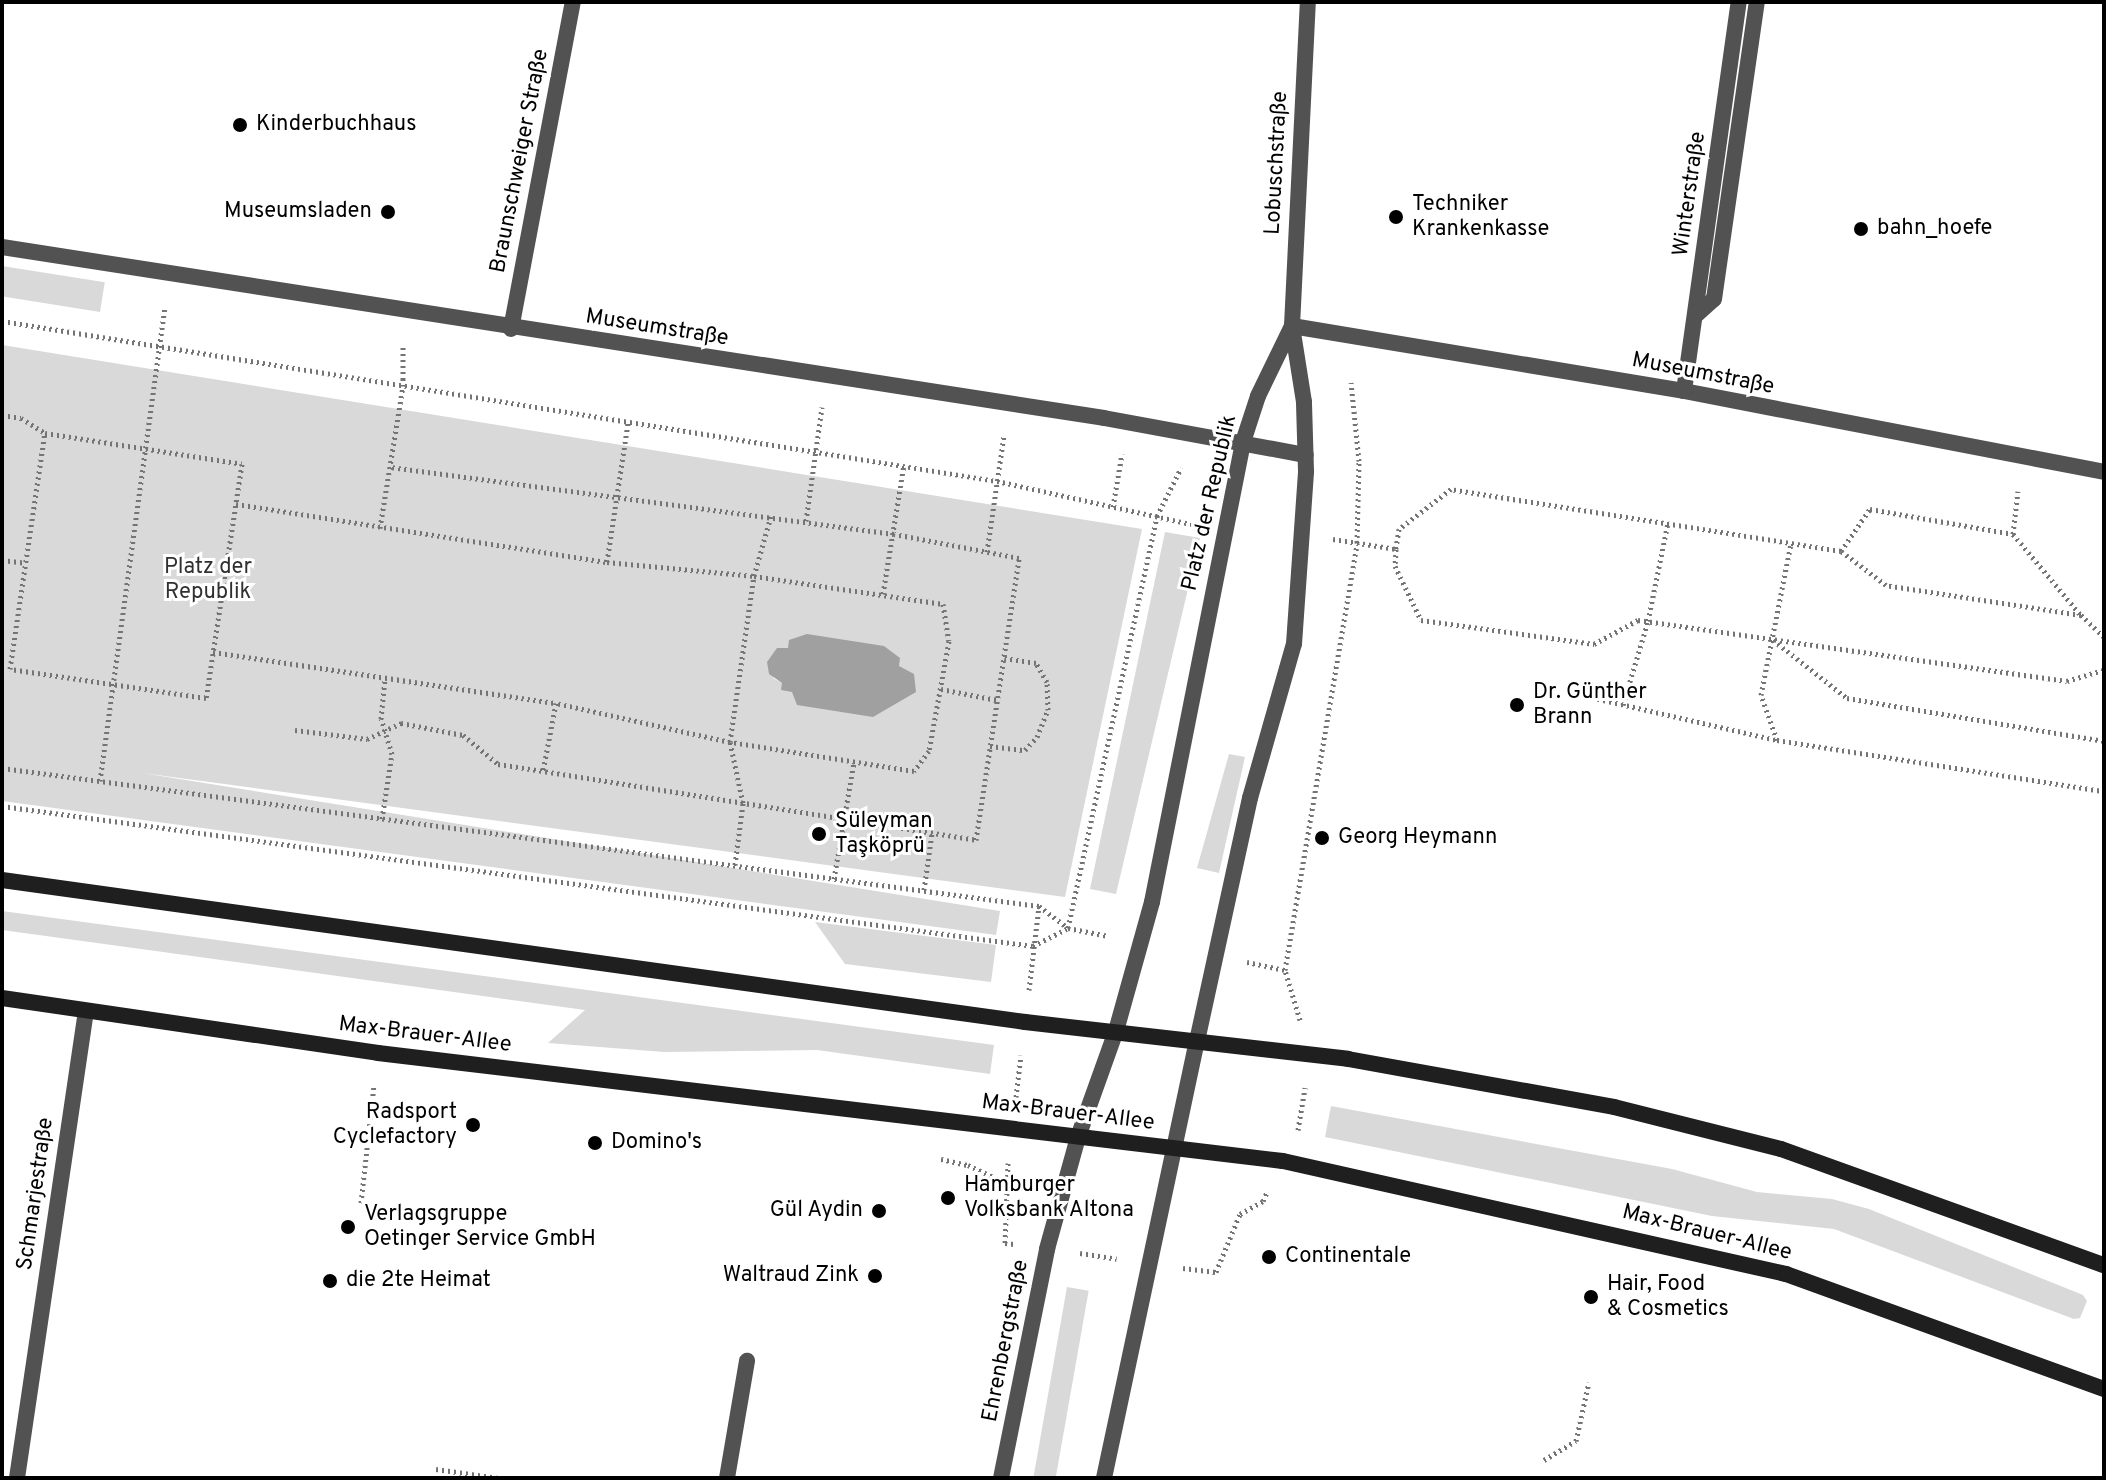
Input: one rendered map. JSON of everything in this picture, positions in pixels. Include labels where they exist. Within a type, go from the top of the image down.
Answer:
[{"type":"main road","points":[[2,880],[1025,1022],[1310,1054],[1614,1107],[1781,1149],[2104,1265]]},
{"type":"main road","name":"Max-Brauer-Allee","points":[[2,998],[378,1053],[1283,1161],[1786,1274],[2104,1389]]},
{"type":"street","name":"Braunschweiger Straße","points":[[511,329],[573,2]]},
{"type":"street","name":"Lobuschstraße","points":[[1292,326],[1308,2]]},
{"type":"street","name":"Winterstraße","points":[[1684,391],[1739,2]]},
{"type":"street","points":[[1695,316],[1714,299],[1757,2]]},
{"type":"street","name":"Museumstraße","points":[[2,247],[511,329],[1009,403],[1306,455]]},
{"type":"street","name":"Museumstraße","points":[[1292,326],[1684,391],[2104,472]]},
{"type":"street","name":"Platz der Republik","points":[[1116,1031],[1152,902],[1243,442],[1258,396],[1292,326]]},
{"type":"street","points":[[1104,1478],[1250,798],[1294,644],[1306,455],[1292,326]]},
{"type":"street","name":"Schmarjestraße","points":[[17,1478],[86,1011]]},
{"type":"street","name":"Ehrenbergstraße","points":[[1001,1478],[1047,1249],[1078,1137],[1116,1031]]},
{"type":"street","points":[[727,1478],[747,1361]]},
{"type":"path","points":[[100,781],[161,346],[167,273]]},
{"type":"path","points":[[380,528],[403,386],[403,311]]},
{"type":"path","points":[[2,321],[904,465],[997,481],[1194,525]]},
{"type":"path","points":[[806,521],[827,376]]},
{"type":"path","points":[[1310,1054],[1285,970],[1357,543],[1359,461],[1351,382]]},
{"type":"path","points":[[987,552],[1009,403]]},
{"type":"path","points":[[2,415],[21,418],[45,433],[242,464],[206,698],[2,670]]},
{"type":"path","points":[[1113,507],[1127,422]]},
{"type":"path","points":[[607,562],[628,423]]},
{"type":"path","points":[[10,669],[45,433]]},
{"type":"path","points":[[2013,534],[2023,458]]},
{"type":"path","points":[[883,594],[904,465]]},
{"type":"path","points":[[295,730],[367,739],[386,734],[401,723],[463,735],[498,764],[976,840],[1019,558],[806,521],[390,467]]},
{"type":"path","points":[[2081,615],[1886,585],[1841,551],[1451,489],[1399,529],[1396,549],[1395,566],[1421,620],[1594,644],[1638,620],[2067,681],[2104,670]]},
{"type":"path","points":[[213,652],[556,703],[730,742],[914,771],[929,751],[949,641],[943,604],[754,576],[607,562],[236,504]]},
{"type":"path","points":[[1841,551],[1870,509],[2013,534],[2081,615],[2104,637]]},
{"type":"path","points":[[735,865],[743,803],[730,742],[754,576],[771,516]]},
{"type":"path","points":[[1068,928],[1157,516]]},
{"type":"path","points":[[1623,705],[1648,621],[1668,523]]},
{"type":"path","points":[[1328,538],[1396,549]]},
{"type":"path","points":[[1777,740],[1761,695],[1791,543]]},
{"type":"path","points":[[2,560],[25,563]]},
{"type":"path","points":[[1772,639],[1847,698],[2104,741]]},
{"type":"path","points":[[990,746],[1025,750],[1037,737],[1048,710],[1047,682],[1036,663],[1004,658]]},
{"type":"path","points":[[382,819],[392,754],[381,719],[385,678]]},
{"type":"path","points":[[941,689],[997,700]]},
{"type":"path","points":[[1586,696],[1777,740],[2104,791]]},
{"type":"path","points":[[543,771],[556,703]]},
{"type":"path","points":[[834,879],[854,762]]},
{"type":"path","points":[[2,768],[1039,906],[1068,928],[1109,936]]},
{"type":"path","points":[[2,806],[1033,946],[1068,928]]},
{"type":"path","points":[[924,890],[932,833]]},
{"type":"path","points":[[1007,1184],[1039,906]]},
{"type":"path","points":[[1257,964],[1285,970]]},
{"type":"path","points":[[361,1203],[378,1053]]},
{"type":"path","points":[[1047,1249],[1149,1263]]},
{"type":"path","points":[[1544,1460],[1576,1441],[1589,1382]]},
{"type":"path","points":[[436,1469],[498,1478]]},
{"type":"green space","points":[[2,266],[105,282],[100,312],[2,296]]},
{"type":"green space","name":"Platz der Republik","points":[[2,345],[1142,529],[1065,897],[142,773],[1000,911],[996,935],[2,801]],"holes":[[[788,648],[899,666],[782,690],[782,683],[773,678]]]},
{"type":"green space","points":[[1165,532],[1200,538],[1116,894],[1090,889]]},
{"type":"green space","points":[[1229,754],[1245,757],[1219,873],[1197,868]]},
{"type":"green space","points":[[2,911],[994,1045],[990,1074],[817,1050],[664,1052],[548,1043],[585,1010],[2,930]]},
{"type":"green space","points":[[815,922],[996,945],[991,982],[845,964]]},
{"type":"green space","points":[[1331,1106],[1672,1169],[1757,1192],[1832,1199],[1869,1209],[2083,1295],[2087,1301],[2080,1318],[2074,1319],[1834,1229],[1712,1216],[1325,1137]]},
{"type":"green space","points":[[1067,1287],[1089,1291],[1056,1478],[1033,1478]]},
{"type":"shaded area","points":[[807,634],[884,646],[900,658],[899,666],[914,674],[916,692],[873,717],[797,705],[792,692],[781,690],[782,683],[769,674],[767,662],[777,648],[788,648],[789,640]]},
{"type":"place","name":"Kinderbuchhaus","points":[[240,125]]},
{"type":"place","name":"Museumsladen","points":[[388,212]]},
{"type":"place","name":"Techniker Krankenkasse","points":[[1396,217]]},
{"type":"place","name":"bahn_hoefe","points":[[1861,229]]},
{"type":"place","name":"Dr. Günther Brann","points":[[1517,705]]},
{"type":"place","name":"Süleyman Taşköprü","points":[[819,834]]},
{"type":"place","name":"Georg Heymann","points":[[1322,838]]},
{"type":"place","name":"Radsport Cyclefactory","points":[[473,1125]]},
{"type":"place","name":"Domino's","points":[[595,1143]]},
{"type":"place","name":"Hamburger Volksbank Altona","points":[[948,1198]]},
{"type":"place","name":"Gül Aydin","points":[[879,1211]]},
{"type":"place","name":"Verlagsgruppe Oetinger Service GmbH","points":[[348,1227]]},
{"type":"place","name":"Continentale","points":[[1269,1257]]},
{"type":"place","name":"Waltraud Zink","points":[[875,1276]]},
{"type":"place","name":"die 2te Heimat","points":[[330,1281]]},
{"type":"place","name":"Hair, Food & Cosmetics","points":[[1591,1297]]}]
